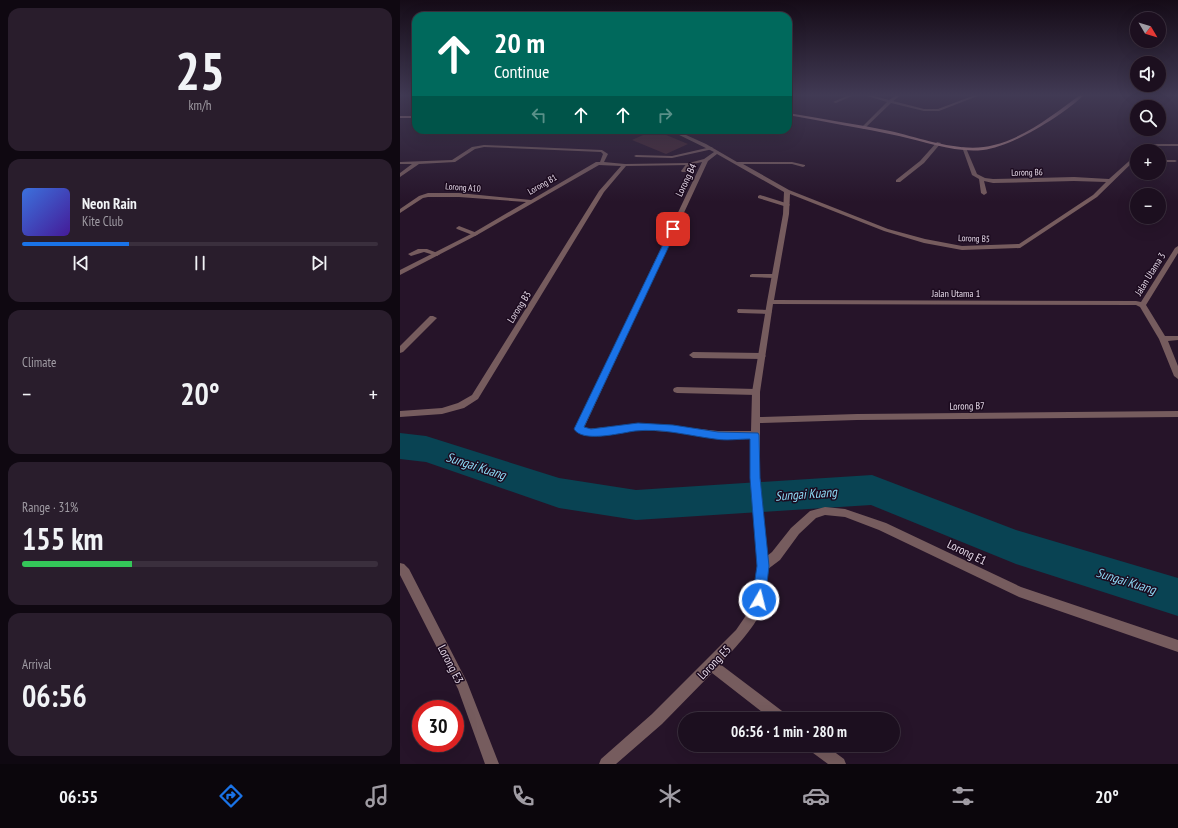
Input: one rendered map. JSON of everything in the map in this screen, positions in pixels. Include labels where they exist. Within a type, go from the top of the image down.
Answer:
[{"type":"main road","points":[[877,131],[964,148],[993,148],[1004,144],[1026,131]]},
{"type":"street","points":[[680,134],[714,150],[788,191],[787,205],[768,312],[756,392],[756,420],[754,435]]},
{"type":"street","points":[[898,181],[922,162],[939,143]]},
{"type":"street","points":[[1166,145],[1178,145]]},
{"type":"street","points":[[400,163],[453,161],[474,148],[484,146],[602,151],[606,154],[602,162]]},
{"type":"street","points":[[964,148],[975,175],[981,178],[984,193]]},
{"type":"street","points":[[636,156],[672,157],[714,150]]},
{"type":"street","name":"Lorong B4","points":[[714,150],[706,160],[579,429],[585,433],[591,433],[638,427],[673,429],[718,436],[754,435]]},
{"type":"street","name":"Lorong B1","points":[[400,274],[474,234],[591,165],[602,162],[625,165],[689,164],[706,160]]},
{"type":"street","points":[[1166,161],[1175,161]]},
{"type":"street","points":[[400,174],[416,163]]},
{"type":"street","points":[[736,163],[792,163],[803,166]]},
{"type":"street","points":[[684,171],[689,164]]},
{"type":"street","name":"Lorong B5","points":[[788,191],[886,230],[924,241],[962,248],[996,248],[1020,246],[1095,196],[1130,164]]},
{"type":"street","name":"Lorong B3","points":[[400,414],[442,410],[461,406],[475,397],[602,191],[625,165]]},
{"type":"street","name":"Lorong B6","points":[[981,178],[993,181],[1074,179],[1110,181]]},
{"type":"street","name":"Lorong A10","points":[[400,211],[428,194],[530,201]]},
{"type":"street","points":[[760,197],[787,205]]},
{"type":"street","points":[[458,228],[474,234]]},
{"type":"street","name":"Jalan Utama 3","points":[[1178,248],[1142,305],[1163,339],[1178,376]]},
{"type":"street","points":[[411,254],[420,250],[427,250],[437,254]]},
{"type":"street","points":[[752,276],[774,276]]},
{"type":"street","name":"Jalan Utama 1","points":[[770,302],[1136,303],[1142,305]]},
{"type":"street","points":[[740,312],[768,312]]},
{"type":"street","points":[[400,350],[433,318]]},
{"type":"street","points":[[1163,339],[1178,338]]},
{"type":"street","points":[[693,355],[762,356]]},
{"type":"street","points":[[678,390],[756,392]]},
{"type":"street","name":"Lorong B7","points":[[756,420],[857,417],[1178,414]]},
{"type":"street","name":"Lorong E5","points":[[606,764],[657,719],[711,666],[740,634],[751,618],[759,600],[763,566],[755,478],[754,435]]},
{"type":"street","name":"Lorong E1","points":[[763,566],[776,556],[795,531],[813,514],[825,511],[845,512],[882,526],[1019,592],[1178,646]]},
{"type":"street","name":"Lorong E3","points":[[400,568],[405,573],[463,686],[492,764]]},
{"type":"street","points":[[711,666],[771,712]]},
{"type":"street","points":[[823,752],[839,764]]},
{"type":"building","points":[[645,134],[664,134],[688,144],[666,154],[632,140]]},
{"type":"waterway","name":"Sungai Kuang","points":[[400,446],[426,449],[559,493],[636,505],[872,490],[1016,547],[1178,597]]},
{"type":"route","points":[[673,229],[579,429],[585,433],[591,433],[638,427],[673,429],[718,436],[754,435],[755,478],[763,566],[759,600]]}]
